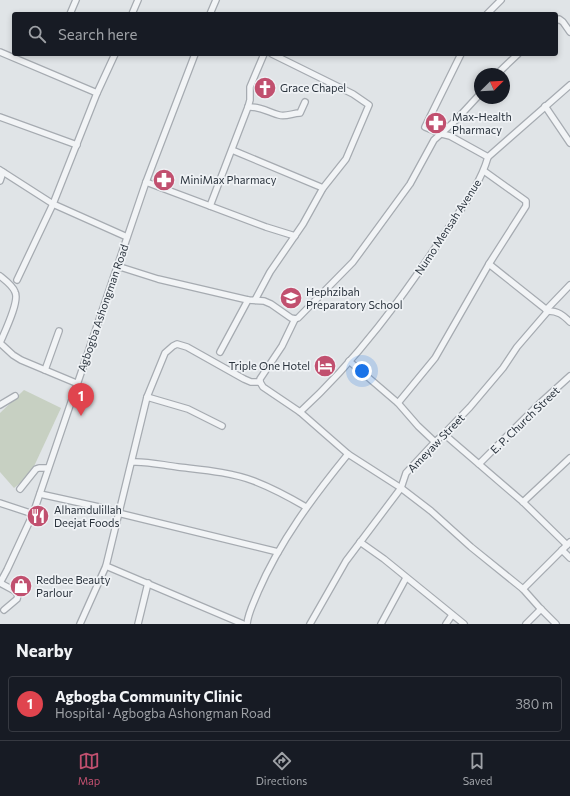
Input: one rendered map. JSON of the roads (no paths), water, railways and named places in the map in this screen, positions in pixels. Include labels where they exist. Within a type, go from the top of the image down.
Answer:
[{"type":"street","points":[[71,12],[76,0]]},
{"type":"street","points":[[133,12],[138,0]]},
{"type":"street","points":[[211,12],[216,0]]},
{"type":"street","points":[[489,12],[500,0]]},
{"type":"street","points":[[558,20],[564,22],[570,32]]},
{"type":"street","points":[[0,52],[98,93]]},
{"type":"street","points":[[17,280],[53,204],[114,56]]},
{"type":"street","name":"Agbogba Ashongman Road","points":[[0,583],[40,494],[76,383],[146,182],[194,56]]},
{"type":"street","points":[[210,206],[248,107],[250,100],[250,87],[263,56]]},
{"type":"street","points":[[255,300],[270,272],[295,236],[323,188],[346,159],[370,105],[353,94],[276,56]]},
{"type":"street","points":[[460,56],[424,128],[450,136],[488,157],[570,85]]},
{"type":"street","points":[[503,68],[516,56]]},
{"type":"street","points":[[474,100],[442,134],[434,140],[410,184],[353,262],[302,315],[295,319],[282,346],[265,371],[260,382],[262,387],[300,412],[348,454],[401,488],[430,511],[471,547],[523,589],[556,624]]},
{"type":"street","points":[[248,107],[255,106],[279,115],[287,116],[292,113],[300,113],[305,102]]},
{"type":"street","points":[[545,106],[570,143]]},
{"type":"street","points":[[0,117],[77,145]]},
{"type":"street","points":[[232,150],[323,188]]},
{"type":"street","name":"Numo Mensah Avenue","points":[[300,412],[349,361],[397,303],[465,204],[484,171],[488,157]]},
{"type":"street","points":[[0,180],[2,171],[53,204],[127,236]]},
{"type":"street","points":[[398,403],[435,358],[489,264],[527,204],[526,201],[484,171]]},
{"type":"street","points":[[146,182],[266,227],[295,236]]},
{"type":"street","points":[[489,264],[547,311],[557,311],[570,322]]},
{"type":"street","points":[[117,266],[158,279],[248,300],[264,301],[271,304],[290,318],[295,319]]},
{"type":"street","points":[[0,276],[14,290],[16,296],[0,343],[22,360],[76,383]]},
{"type":"street","name":"Ameyaw Street","points":[[310,624],[346,561],[401,488],[406,473],[434,442],[444,434],[470,407],[503,368],[517,347],[570,285]]},
{"type":"street","points":[[220,352],[248,300]]},
{"type":"street","points":[[45,370],[59,331]]},
{"type":"street","points":[[80,624],[106,566],[118,513],[132,462],[134,445],[147,397],[165,354],[173,346],[178,344],[187,347],[244,379],[251,382],[260,382]]},
{"type":"street","points":[[349,361],[398,403],[434,442]]},
{"type":"street","name":"E. P. Church Street","points":[[480,464],[539,404],[570,376]]},
{"type":"street","points":[[0,405],[15,396]]},
{"type":"street","points":[[147,397],[181,406],[222,426]]},
{"type":"street","points":[[444,434],[523,502],[568,544],[523,589]]},
{"type":"street","points":[[247,624],[248,616],[254,602],[278,552],[306,507],[348,454]]},
{"type":"street","points":[[523,502],[570,458]]},
{"type":"street","points":[[132,462],[152,462],[252,480],[279,491],[306,507]]},
{"type":"street","points":[[20,489],[36,470],[39,468],[48,468]]},
{"type":"street","points":[[40,494],[108,509],[118,513],[278,552]]},
{"type":"street","points":[[0,503],[32,514]]},
{"type":"street","points":[[360,542],[384,558],[406,578],[464,624]]},
{"type":"street","points":[[562,550],[570,558]]},
{"type":"street","points":[[106,566],[243,624]]},
{"type":"street","points":[[381,624],[406,578]]},
{"type":"street","points":[[0,583],[15,591],[18,595],[17,599],[4,610]]},
{"type":"street","points":[[138,624],[148,583]]},
{"type":"street","points":[[526,624],[541,609]]},
{"type":"street","points":[[446,624],[452,615]]},
{"type":"place","name":"Grace Chapel","points":[[265,88]]},
{"type":"place","name":"Max-Health Pharmacy","points":[[436,123]]},
{"type":"place","name":"MiniMax Pharmacy","points":[[164,180]]},
{"type":"place","name":"Hephzibah Preparatory School","points":[[291,298]]},
{"type":"place","name":"Triple One Hotel","points":[[325,366]]},
{"type":"place","name":"Agbogba Community Clinic","points":[[81,416]]},
{"type":"place","name":"Alhamdulillah Deejat Foods","points":[[38,516]]},
{"type":"place","name":"Redbee Beauty Parlour","points":[[21,586]]}]
